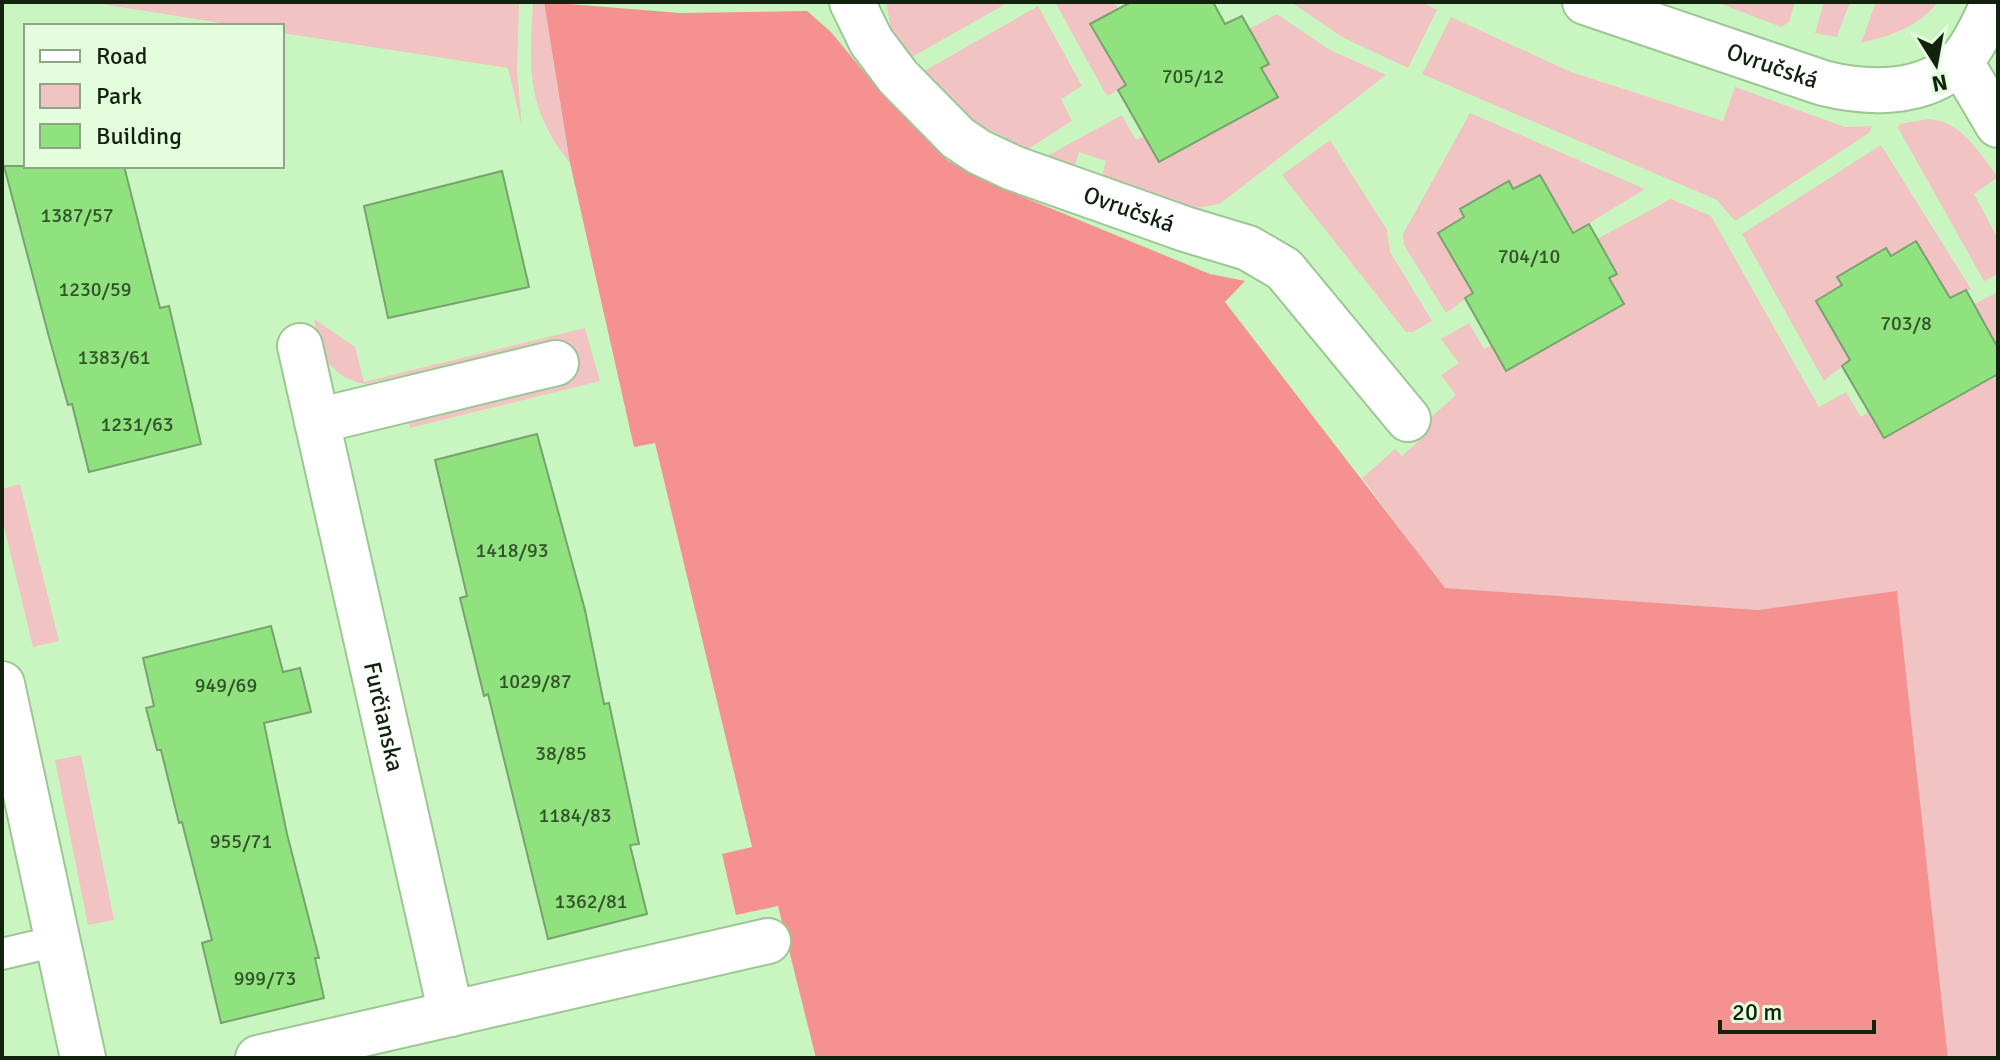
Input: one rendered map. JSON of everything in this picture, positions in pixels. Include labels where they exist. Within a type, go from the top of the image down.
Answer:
[{"type":"street","name":"Ovručská","points":[[852,2],[871,41],[898,77],[958,138],[979,152],[1013,168],[1248,248],[1284,269],[1408,419]]},
{"type":"street","name":"Ovručská","points":[[1585,2],[1746,59],[1850,90],[1881,91],[1907,87],[1960,61]]},
{"type":"street","points":[[1994,2],[1960,61],[1998,125]]},
{"type":"street","name":"Furčianska","points":[[300,346],[451,1014]]},
{"type":"street","points":[[317,421],[556,363]]},
{"type":"street","points":[[2,684],[83,1058]]},
{"type":"street","points":[[258,1058],[768,941]]},
{"type":"lane","points":[[2,954],[57,941]]},
{"type":"green space","points":[[88,2],[519,2],[517,70],[522,127],[508,68],[284,33],[284,24],[227,24]]},
{"type":"green space","points":[[533,2],[544,2],[570,163],[545,124],[538,106],[531,68]]},
{"type":"green space","points":[[886,2],[1009,2],[912,57],[891,29]]},
{"type":"green space","points":[[1055,2],[1114,2],[1118,9],[1091,24],[1126,85],[1108,96],[1105,93]]},
{"type":"green space","points":[[1291,2],[1422,2],[1437,10],[1408,68],[1342,37]]},
{"type":"green space","points":[[1716,2],[1795,2],[1789,22],[1781,27]]},
{"type":"green space","points":[[1824,2],[1850,2],[1837,37],[1815,33]]},
{"type":"green space","points":[[1876,2],[1938,2],[1913,24],[1861,43]]},
{"type":"green space","points":[[1038,6],[1082,86],[1061,99],[1072,121],[1028,149],[974,122],[924,71]]},
{"type":"green space","points":[[1277,14],[1330,50],[1386,75],[1221,203],[1191,207],[1176,205],[1102,177],[1106,161],[1079,152],[1074,168],[1047,156],[1122,115],[1136,140],[1144,136],[1159,161],[1277,98],[1261,68],[1269,63],[1249,29]]},
{"type":"green space","points":[[1451,17],[1571,72],[1723,121],[1735,87],[1845,127],[1872,126],[1869,133],[1735,221],[1717,200],[1422,74]]},
{"type":"green space","points":[[1470,113],[1645,189],[1573,233],[1513,189],[1509,182],[1460,209],[1464,217],[1438,233],[1473,293],[1446,313],[1404,245],[1403,234]]},
{"type":"green space","points":[[1929,119],[1941,121],[1960,132],[1998,177],[1974,194],[1998,239],[1998,274],[1984,281],[1898,128],[1899,124]]},
{"type":"green space","points":[[1330,140],[1387,230],[1390,252],[1432,321],[1413,332],[1406,332],[1282,175]]},
{"type":"green space","points":[[1881,145],[1971,289],[1950,298],[1916,241],[1891,256],[1886,249],[1837,277],[1842,285],[1850,360],[1824,381],[1742,234]]},
{"type":"green space","points":[[1671,199],[1711,216],[1819,407],[1846,392],[1861,417],[1869,412],[1884,438],[1998,374],[1998,1058],[1948,1058],[1897,592],[1758,610],[1444,588],[1362,478],[1395,449],[1402,456],[1423,437],[1418,429],[1456,395],[1441,375],[1459,363],[1441,339],[1469,323],[1484,349],[1617,274],[1597,239]]},
{"type":"green space","points":[[1998,292],[1998,367],[1994,341],[1974,304]]},
{"type":"green space","points":[[314,319],[355,347],[364,382],[585,328],[600,381],[410,428],[408,420],[565,382],[555,342],[365,384],[343,376],[328,362],[319,343]]},
{"type":"green space","points":[[20,484],[59,641],[33,647],[2,518],[2,489]]},
{"type":"green space","points":[[81,755],[114,920],[88,925],[55,760]]},
{"type":"shaded area","points":[[544,2],[680,13],[807,11],[831,32],[884,96],[948,161],[987,182],[1210,274],[1245,281],[1225,302],[1445,588],[1758,610],[1897,591],[1948,1058],[816,1058],[778,906],[736,915],[722,854],[752,847],[655,443],[634,447],[570,163]]},
{"type":"building","points":[[1131,2],[1213,2],[1225,24],[1242,16],[1269,64],[1261,68],[1278,97],[1159,162],[1118,90],[1126,85],[1090,24]]},
{"type":"building","points":[[4,166],[125,168],[160,308],[169,306],[201,444],[89,472],[72,404],[68,405]]},
{"type":"building","points":[[502,171],[529,287],[388,318],[364,206]]},
{"type":"building","points":[[1540,175],[1573,233],[1589,224],[1617,274],[1609,278],[1624,304],[1506,371],[1465,298],[1473,293],[1438,233],[1464,217],[1460,209],[1509,181],[1513,189]]},
{"type":"building","points":[[1916,241],[1950,298],[1966,290],[1998,348],[1998,374],[1884,438],[1842,366],[1850,360],[1816,301],[1842,285],[1837,277],[1886,248],[1891,256]]},
{"type":"building","points":[[537,434],[585,610],[604,704],[609,703],[639,844],[630,845],[647,914],[548,939],[488,694],[484,696],[460,598],[467,596],[435,460]]},
{"type":"building","points":[[271,626],[283,672],[300,668],[311,712],[264,723],[287,834],[319,958],[315,958],[324,998],[221,1023],[202,943],[212,940],[182,822],[179,823],[161,750],[157,750],[146,708],[154,706],[143,658]]}]
